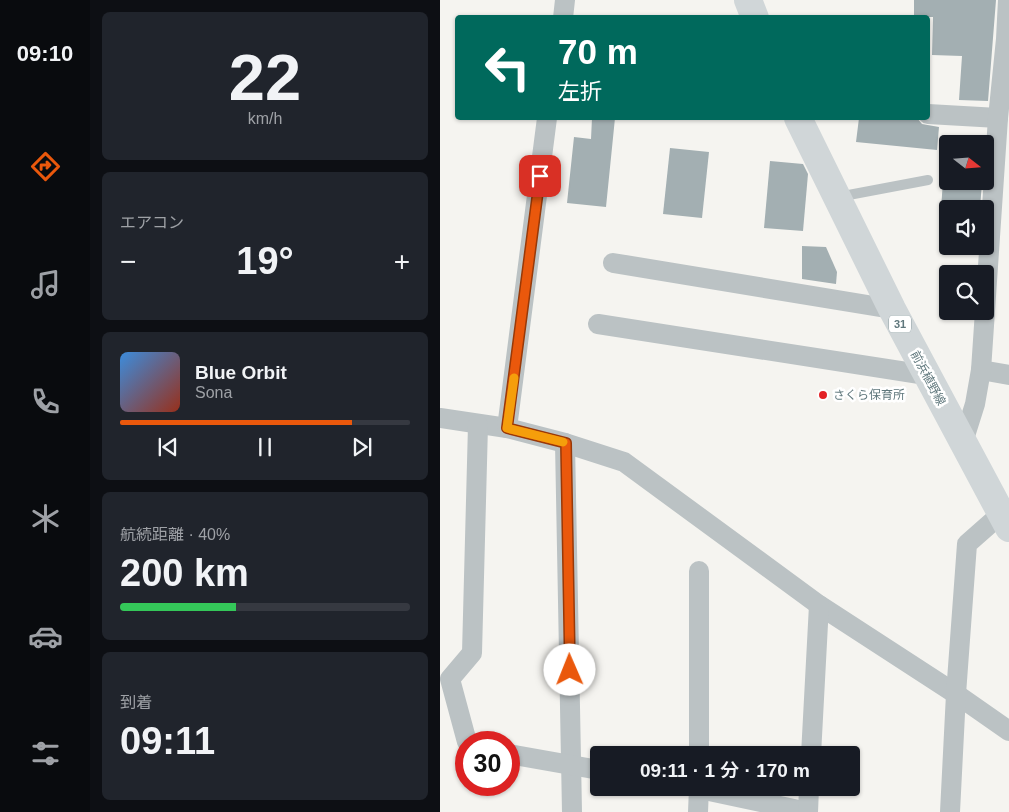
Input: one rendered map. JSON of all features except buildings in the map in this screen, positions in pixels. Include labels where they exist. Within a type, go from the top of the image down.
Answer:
[{"type":"main road","points":[[748,0],[755,15]]},
{"type":"main road","name":"前浜植野線","points":[[799,120],[892,309],[1005,521]]},
{"type":"street","points":[[564,15],[566,0]]},
{"type":"street","points":[[963,442],[975,404],[981,370],[1001,210],[998,118],[1008,39],[1008,0]]},
{"type":"street","points":[[930,114],[998,118]]},
{"type":"street","points":[[507,428],[547,120]]},
{"type":"street","points":[[613,263],[892,309]]},
{"type":"street","points":[[598,324],[926,375]]},
{"type":"street","points":[[981,370],[1009,375]]},
{"type":"street","points":[[440,418],[507,428],[566,443],[624,462],[819,605],[956,694],[1009,732]]},
{"type":"street","points":[[464,731],[450,679],[472,653],[478,425]]},
{"type":"street","points":[[566,443],[572,812]]},
{"type":"street","points":[[950,812],[967,544],[1005,521]]},
{"type":"street","points":[[699,570],[699,746]]},
{"type":"street","points":[[811,746],[819,605]]},
{"type":"street","points":[[520,756],[590,768]]},
{"type":"street","points":[[698,796],[698,812]]},
{"type":"street","points":[[735,796],[808,812],[809,796]]},
{"type":"lane","points":[[836,197],[928,180]]},
{"type":"slow traffic","points":[[514,378],[507,428],[563,442]]},
{"type":"place","name":"さくら保育所","points":[[823,395]]},
{"type":"route","points":[[540,176],[507,428],[566,443],[570,670]]}]
